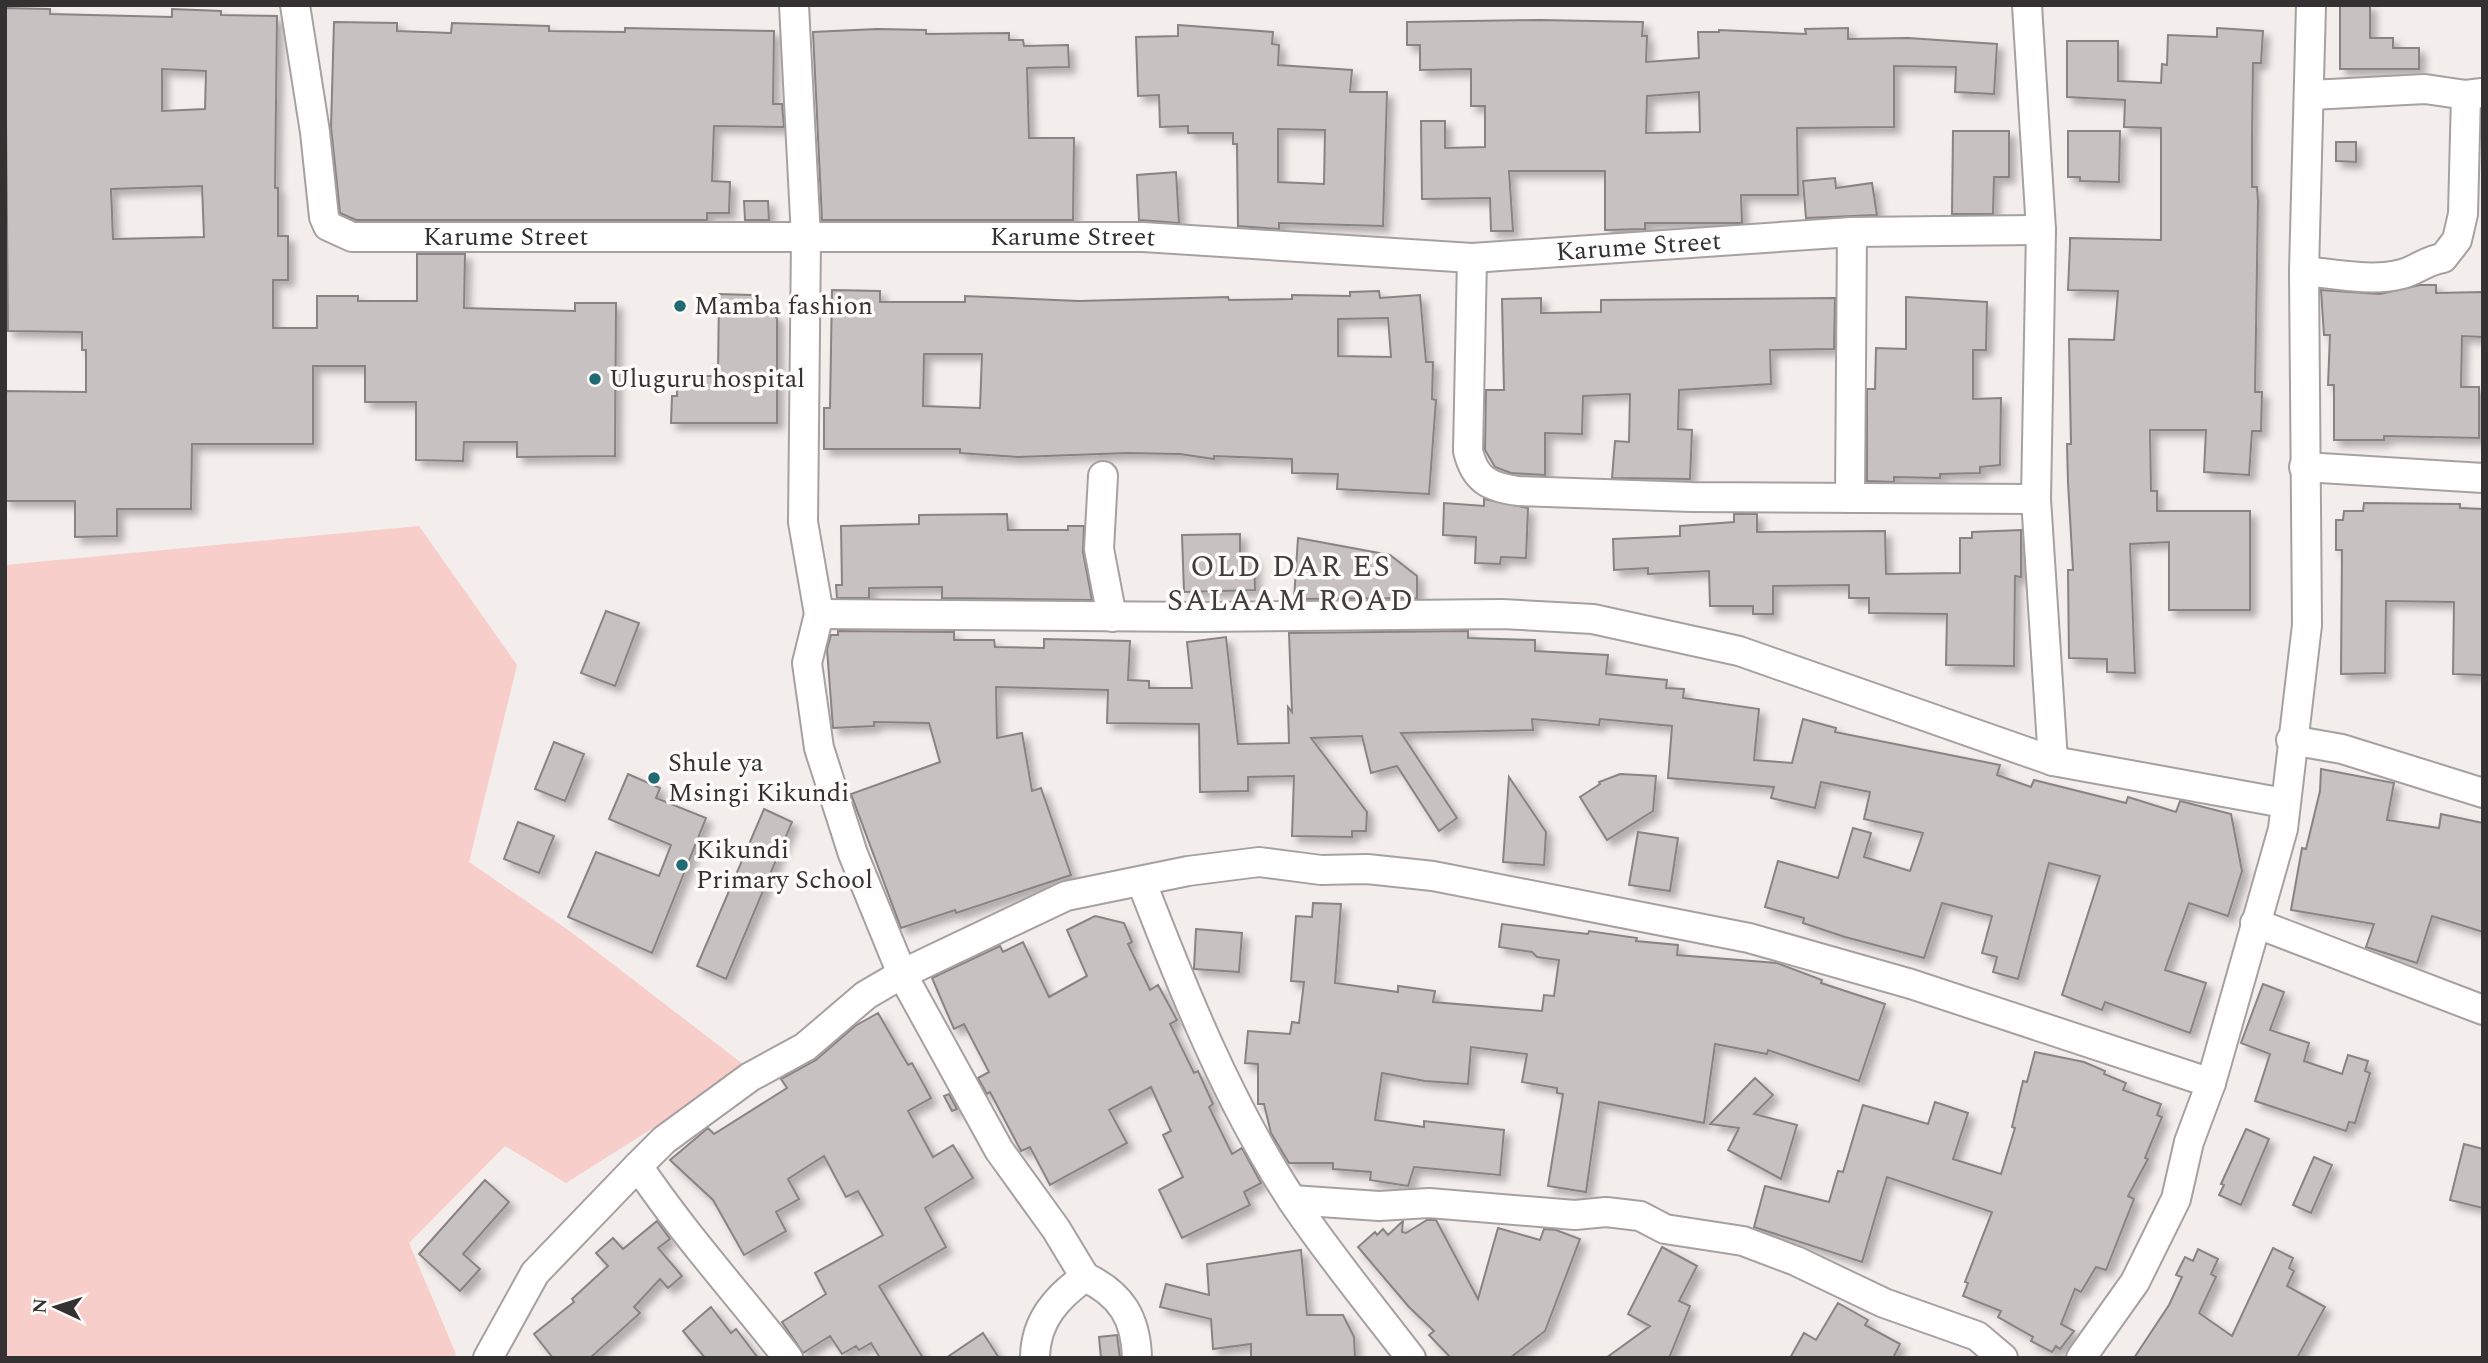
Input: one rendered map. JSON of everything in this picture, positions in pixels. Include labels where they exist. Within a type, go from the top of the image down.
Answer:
[{"type":"street","name":"Karume Street","points":[[295,5],[315,132],[324,217],[328,226],[340,233],[376,237],[1143,237],[1472,258],[1852,232],[2041,230]]},
{"type":"street","points":[[794,5],[806,238],[803,522],[819,614],[807,663],[819,748],[845,833],[902,974],[999,1150],[1056,1229],[1085,1277],[1105,1286],[1124,1306],[1134,1332],[1137,1358]]},
{"type":"street","points":[[2028,5],[2041,230],[2036,499],[2053,761]]},
{"type":"street","points":[[2081,1358],[2135,1282],[2176,1199],[2189,1142],[2211,1083],[2283,829],[2291,740],[2307,625],[2304,271],[2311,95],[2311,5]]},
{"type":"street","points":[[2304,271],[2358,277],[2402,274],[2431,260],[2443,258],[2457,240],[2463,214],[2474,94],[2425,89],[2311,95]]},
{"type":"street","points":[[1850,498],[1852,232]]},
{"type":"street","points":[[1472,258],[1468,451],[1477,476],[1491,486],[1518,491],[1678,496],[2036,499]]},
{"type":"street","points":[[2304,467],[2483,478]]},
{"type":"street","points":[[1103,476],[1099,549],[1112,617]]},
{"type":"street","points":[[819,614],[1112,617],[1502,614],[1593,619],[1738,652],[2053,761],[2284,803]]},
{"type":"street","points":[[2291,740],[2342,749],[2483,793]]},
{"type":"street","points":[[488,1358],[534,1273],[664,1140],[750,1077],[805,1047],[866,995],[902,974],[1066,896],[1142,883],[1188,871],[1259,862],[1321,870],[1367,869],[1433,876],[1749,938],[1831,959],[2211,1083]]},
{"type":"street","points":[[1142,883],[1197,1025],[1292,1200],[1411,1358]]},
{"type":"street","points":[[2255,923],[2483,1010]]},
{"type":"street","points":[[638,1166],[674,1219],[788,1358]]},
{"type":"street","points":[[1292,1200],[1379,1206],[1429,1203],[1575,1215],[1605,1212],[1640,1216],[1665,1228],[1743,1241],[1796,1261],[1884,1303],[1977,1336],[2003,1358]]},
{"type":"street","points":[[1034,1357],[1037,1338],[1051,1307],[1063,1292],[1085,1277]]},
{"type":"shaded area","points":[[419,526],[517,665],[469,862],[571,932],[748,1068],[566,1183],[505,1146],[409,1243],[456,1354],[454,1358],[5,1358],[5,565]]},
{"type":"building","points":[[2340,5],[2370,5],[2370,38],[2393,38],[2393,48],[2419,48],[2419,69],[2340,69]]},
{"type":"building","points":[[5,8],[50,9],[50,14],[172,17],[172,9],[221,11],[221,15],[277,16],[275,188],[278,188],[278,236],[288,236],[288,280],[273,280],[273,328],[317,328],[317,296],[358,296],[358,301],[417,301],[417,254],[465,254],[464,308],[575,311],[575,303],[616,303],[615,456],[517,457],[517,442],[464,442],[463,461],[416,460],[416,402],[365,402],[365,366],[313,366],[313,444],[192,444],[191,509],[117,509],[117,536],[75,537],[75,501],[5,501],[5,391],[86,392],[86,350],[82,350],[82,332],[8,331]],"holes":[[[162,69],[206,71],[205,109],[162,111]],[[202,186],[204,237],[113,239],[111,189]]]},
{"type":"building","points":[[334,22],[397,23],[397,31],[451,33],[452,23],[549,26],[549,31],[625,32],[625,28],[774,31],[773,104],[782,104],[784,127],[714,126],[712,181],[730,182],[729,213],[707,213],[707,220],[356,220],[340,213],[331,127]]},
{"type":"building","points":[[1407,22],[1643,22],[1642,36],[1647,36],[1646,62],[1699,58],[1698,32],[1719,30],[1806,34],[1805,29],[1848,28],[1848,39],[1908,38],[1997,44],[1994,94],[1955,92],[1956,67],[1894,66],[1894,127],[1797,128],[1798,195],[1741,195],[1742,223],[1645,223],[1645,229],[1605,230],[1605,171],[1509,171],[1513,231],[1491,231],[1490,198],[1422,199],[1421,121],[1445,121],[1445,148],[1485,147],[1485,106],[1471,106],[1471,69],[1420,70],[1420,45],[1407,45]],"holes":[[[1699,92],[1700,132],[1646,133],[1647,96]]]},
{"type":"building","points":[[1178,25],[1273,32],[1272,44],[1279,45],[1278,65],[1352,70],[1350,92],[1387,92],[1383,226],[1279,223],[1279,229],[1238,226],[1237,144],[1233,144],[1233,133],[1188,133],[1188,126],[1160,127],[1159,95],[1138,96],[1136,37],[1178,36]],"holes":[[[1278,129],[1325,130],[1324,184],[1278,182]]]},
{"type":"building","points":[[2217,28],[2263,31],[2261,63],[2253,63],[2252,137],[2252,187],[2257,187],[2258,201],[2255,392],[2262,392],[2261,431],[2252,431],[2249,475],[2204,472],[2206,430],[2150,430],[2151,491],[2157,491],[2157,511],[2250,511],[2250,610],[2169,610],[2169,542],[2130,544],[2135,673],[2107,672],[2107,659],[2069,658],[2068,570],[2073,570],[2067,444],[2071,444],[2069,339],[2114,340],[2118,291],[2068,290],[2070,238],[2161,240],[2161,128],[2124,127],[2125,100],[2067,97],[2067,41],[2118,41],[2118,81],[2161,83],[2162,64],[2167,65],[2168,35],[2217,37]]},
{"type":"building","points":[[926,30],[926,34],[1009,33],[1009,40],[1023,40],[1024,46],[1068,45],[1069,67],[1027,68],[1029,138],[1074,138],[1073,220],[822,220],[813,32]]},
{"type":"building","points":[[1953,131],[2009,131],[2009,177],[1994,177],[1993,214],[1952,214]]},
{"type":"building","points":[[2068,131],[2120,131],[2119,182],[2080,181],[2080,177],[2068,177]]},
{"type":"building","points":[[2336,142],[2356,142],[2356,162],[2336,161]]},
{"type":"building","points":[[1176,172],[1179,223],[1139,220],[1137,175]]},
{"type":"building","points":[[1835,178],[1836,188],[1872,183],[1877,215],[1806,218],[1803,181]]},
{"type":"building","points":[[744,201],[768,201],[769,220],[745,220]]},
{"type":"building","points":[[2420,285],[2436,285],[2436,293],[2483,292],[2483,337],[2462,336],[2461,387],[2479,387],[2479,438],[2384,436],[2384,440],[2334,440],[2334,385],[2328,385],[2330,335],[2324,335],[2321,290],[2380,294]]},
{"type":"building","points":[[832,290],[880,291],[880,302],[965,302],[965,296],[1079,301],[1228,297],[1229,300],[1292,299],[1292,295],[1350,296],[1350,292],[1379,291],[1380,298],[1420,295],[1426,362],[1433,362],[1432,399],[1436,400],[1429,494],[1337,489],[1338,474],[1292,473],[1292,459],[1214,456],[1214,459],[1180,454],[1127,453],[1018,457],[960,453],[960,449],[824,449],[824,408],[830,408]],"holes":[[[1388,318],[1391,357],[1338,356],[1338,319]],[[924,354],[982,354],[980,408],[923,406]]]},
{"type":"building","points":[[719,294],[751,295],[777,318],[777,423],[671,423],[672,396],[677,396],[677,376],[718,376]]},
{"type":"building","points":[[1906,297],[1987,302],[1986,350],[1973,350],[1973,399],[2001,398],[2000,465],[1980,467],[1980,473],[1940,474],[1940,478],[1894,477],[1894,482],[1867,481],[1867,389],[1875,389],[1876,348],[1906,349]]},
{"type":"building","points":[[1541,298],[1541,313],[1601,312],[1601,300],[1835,298],[1834,349],[1770,350],[1771,384],[1679,390],[1678,429],[1692,430],[1690,479],[1612,478],[1615,441],[1629,442],[1630,394],[1583,396],[1582,434],[1545,433],[1545,475],[1511,473],[1495,467],[1485,450],[1486,390],[1504,390],[1502,299]]},
{"type":"building","points":[[1484,499],[1528,508],[1526,558],[1501,557],[1500,564],[1475,563],[1476,537],[1443,535],[1444,503],[1484,506]]},
{"type":"building","points":[[2364,503],[2460,504],[2460,508],[2483,509],[2483,675],[2453,674],[2454,602],[2386,601],[2385,673],[2341,674],[2342,550],[2336,550],[2336,520],[2343,520],[2344,511],[2363,511]]},
{"type":"building","points":[[1007,514],[1008,530],[1068,530],[1068,526],[1084,526],[1083,552],[1092,600],[942,598],[942,587],[869,588],[869,598],[837,598],[836,585],[842,585],[841,526],[919,524],[919,515]]},
{"type":"building","points":[[1734,514],[1757,514],[1757,532],[1885,531],[1886,574],[1960,573],[1960,538],[1972,538],[1972,532],[2021,530],[2021,577],[2015,576],[2014,666],[1946,665],[1947,614],[1869,613],[1869,598],[1849,598],[1849,585],[1773,586],[1773,614],[1753,614],[1753,606],[1710,606],[1709,571],[1648,574],[1648,568],[1614,570],[1613,539],[1680,536],[1680,526],[1734,522]]},
{"type":"building","points":[[1240,534],[1240,555],[1254,555],[1255,590],[1184,592],[1182,535]]},
{"type":"building","points":[[1298,538],[1390,555],[1417,576],[1417,598],[1294,599]]},
{"type":"building","points":[[606,611],[639,623],[615,686],[581,673]]},
{"type":"building","points":[[838,631],[954,632],[954,640],[994,640],[995,647],[1044,648],[1044,639],[1130,641],[1128,680],[1149,681],[1149,688],[1192,688],[1187,642],[1226,637],[1238,744],[1289,743],[1288,707],[1292,712],[1289,633],[1468,631],[1468,638],[1535,640],[1535,651],[1608,655],[1606,674],[1667,680],[1666,688],[1684,689],[1683,698],[1759,709],[1754,760],[1792,763],[1803,719],[1836,728],[1835,732],[2000,765],[1997,775],[2031,787],[2034,780],[2126,803],[2128,797],[2176,812],[2180,801],[2231,814],[2242,871],[2228,916],[2189,903],[2165,970],[2206,983],[2190,1033],[2105,1002],[2102,1010],[2062,995],[2100,876],[2049,863],[2018,979],[1993,972],[1997,957],[1982,953],[1992,916],[1942,903],[1924,958],[1845,937],[1803,923],[1804,918],[1765,907],[1778,861],[1838,878],[1853,828],[1871,833],[1864,857],[1910,871],[1923,833],[1864,819],[1870,792],[1821,782],[1815,808],[1771,798],[1774,787],[1668,778],[1672,726],[1600,719],[1599,725],[1532,719],[1533,730],[1401,733],[1457,818],[1439,831],[1397,766],[1371,773],[1362,736],[1311,738],[1367,812],[1366,831],[1352,831],[1352,837],[1292,836],[1294,776],[1248,777],[1248,791],[1200,792],[1199,724],[1107,723],[1108,690],[996,687],[997,738],[1022,733],[1032,791],[1041,788],[1071,875],[901,928],[851,794],[940,762],[929,723],[874,722],[874,726],[833,728],[827,649],[831,635],[838,635]]},
{"type":"building","points":[[554,742],[584,754],[565,801],[535,789]]},
{"type":"building","points":[[2321,769],[2394,783],[2387,820],[2439,828],[2441,814],[2483,823],[2483,932],[2432,916],[2417,963],[2366,947],[2374,924],[2291,910],[2302,848],[2306,849],[2320,791]]},
{"type":"building","points":[[628,774],[660,788],[656,798],[706,818],[652,953],[568,917],[596,852],[659,876],[671,845],[609,819]]},
{"type":"building","points":[[1620,774],[1656,776],[1653,811],[1607,840],[1580,797],[1600,784],[1599,782]]},
{"type":"building","points":[[1509,777],[1546,832],[1544,865],[1503,862]]},
{"type":"building","points":[[764,809],[792,822],[726,979],[697,966]]},
{"type":"building","points":[[518,822],[554,836],[539,873],[504,859]]},
{"type":"building","points":[[1638,832],[1678,838],[1670,891],[1629,885]]},
{"type":"building","points":[[1313,903],[1341,904],[1335,983],[1398,992],[1398,986],[1435,991],[1433,1002],[1542,1011],[1544,995],[1554,996],[1559,960],[1537,957],[1532,952],[1499,947],[1502,924],[1588,934],[1589,931],[1637,938],[1636,941],[1678,945],[1677,955],[1777,963],[1822,980],[1821,983],[1885,1004],[1859,1081],[1768,1050],[1767,1054],[1715,1044],[1704,1123],[1599,1102],[1586,1192],[1548,1186],[1563,1094],[1557,1093],[1557,1088],[1522,1082],[1527,1054],[1471,1047],[1468,1084],[1425,1081],[1382,1073],[1375,1120],[1424,1127],[1424,1121],[1504,1130],[1500,1175],[1414,1167],[1408,1186],[1370,1180],[1371,1172],[1333,1169],[1333,1163],[1289,1163],[1271,1133],[1264,1104],[1258,1104],[1258,1064],[1245,1063],[1248,1031],[1290,1034],[1292,1022],[1299,1023],[1304,982],[1291,981],[1296,916],[1312,917]]},
{"type":"building","points":[[1095,916],[1124,923],[1132,942],[1128,944],[1150,990],[1158,985],[1177,1020],[1170,1024],[1194,1073],[1198,1071],[1213,1104],[1209,1107],[1232,1154],[1242,1148],[1261,1183],[1244,1192],[1250,1205],[1182,1238],[1159,1190],[1183,1177],[1163,1135],[1171,1131],[1151,1087],[1109,1110],[1127,1143],[1050,1185],[1030,1147],[1021,1151],[990,1092],[987,1094],[978,1078],[989,1072],[964,1024],[954,1029],[932,978],[1000,946],[1003,952],[1023,942],[1049,997],[1087,976],[1067,930]]},
{"type":"building","points":[[1196,929],[1242,933],[1239,972],[1194,969]]},
{"type":"building","points":[[2263,984],[2284,992],[2270,1030],[2309,1043],[2304,1061],[2342,1074],[2348,1055],[2368,1061],[2365,1071],[2370,1073],[2355,1123],[2349,1122],[2346,1131],[2255,1101],[2270,1054],[2241,1043]]},
{"type":"building","points":[[878,1013],[908,1065],[912,1063],[931,1098],[908,1111],[933,1157],[953,1145],[973,1178],[925,1208],[946,1247],[879,1286],[923,1358],[880,1358],[871,1343],[859,1350],[856,1346],[842,1354],[830,1336],[803,1353],[782,1322],[826,1294],[815,1273],[883,1235],[858,1191],[846,1197],[824,1156],[788,1179],[799,1199],[776,1212],[786,1231],[744,1255],[713,1200],[670,1160],[708,1128],[714,1134],[787,1088],[781,1079],[816,1060],[855,1026]]},
{"type":"building","points":[[2035,1052],[2084,1062],[2126,1083],[2123,1090],[2161,1104],[2157,1115],[2162,1117],[2145,1158],[2148,1159],[2128,1196],[2134,1199],[2106,1270],[2096,1267],[2081,1292],[2075,1289],[2061,1324],[2074,1331],[2060,1349],[2056,1346],[2052,1352],[2031,1341],[2033,1337],[1998,1317],[2001,1311],[1963,1296],[1968,1283],[1965,1282],[1992,1212],[1887,1177],[1862,1262],[1754,1227],[1765,1186],[1829,1202],[1838,1171],[1843,1172],[1863,1105],[1928,1124],[1935,1102],[1968,1113],[1953,1159],[2001,1174],[2015,1128],[2012,1127],[2023,1081],[2027,1082]]},
{"type":"building","points":[[1755,1078],[1773,1095],[1754,1114],[1797,1125],[1781,1179],[1728,1150],[1739,1128],[1710,1124]]},
{"type":"building","points":[[949,1094],[957,1109],[952,1111],[944,1096]]},
{"type":"building","points":[[2246,1129],[2269,1139],[2241,1205],[2219,1195],[2224,1185],[2221,1184]]},
{"type":"building","points":[[2464,1144],[2483,1149],[2483,1208],[2450,1200]]},
{"type":"building","points":[[2314,1157],[2332,1165],[2311,1213],[2293,1205]]},
{"type":"building","points":[[485,1180],[509,1202],[463,1254],[480,1269],[460,1291],[419,1254]]},
{"type":"building","points":[[1427,1220],[1436,1220],[1478,1299],[1498,1228],[1540,1240],[1544,1229],[1556,1230],[1580,1239],[1545,1331],[1510,1358],[1451,1358],[1429,1335],[1434,1331],[1409,1307],[1358,1247],[1375,1232],[1377,1235],[1383,1229],[1388,1235],[1403,1221],[1402,1232],[1406,1233]]},
{"type":"building","points":[[657,1221],[670,1239],[658,1248],[682,1276],[668,1288],[660,1279],[634,1307],[640,1313],[590,1358],[553,1358],[534,1334],[574,1302],[572,1299],[608,1266],[596,1253],[613,1238],[623,1249]]},
{"type":"building","points":[[1662,1247],[1697,1266],[1679,1301],[1690,1306],[1669,1358],[1606,1358],[1650,1326],[1628,1314]]},
{"type":"building","points":[[2273,1248],[2293,1258],[2289,1268],[2294,1271],[2287,1286],[2325,1307],[2297,1358],[2134,1358],[2169,1305],[2182,1277],[2176,1275],[2185,1257],[2193,1261],[2198,1249],[2218,1259],[2211,1274],[2216,1277],[2199,1313],[2232,1336]]},
{"type":"building","points":[[1301,1250],[1307,1315],[1343,1315],[1354,1337],[1355,1358],[1251,1358],[1251,1344],[1213,1349],[1211,1319],[1160,1307],[1166,1284],[1209,1295],[1207,1264]]},
{"type":"building","points":[[1838,1303],[1868,1320],[1865,1325],[1900,1344],[1893,1358],[1790,1358],[1804,1333],[1816,1340]]},
{"type":"building","points":[[711,1307],[731,1333],[736,1329],[758,1358],[705,1358],[683,1331]]},
{"type":"building","points":[[983,1333],[999,1358],[946,1358]]},
{"type":"building","points":[[1117,1335],[1120,1358],[1101,1358],[1099,1337]]},
{"type":"place","name":"Mamba fashion","points":[[680,306]]},
{"type":"place","name":"Uluguru hospital","points":[[595,379]]},
{"type":"place","name":"Shule ya Msingi Kikundi","points":[[654,778]]},
{"type":"place","name":"Kikundi Primary School","points":[[682,865]]},
{"type":"district","name":"OLD DAR ES SALAAM ROAD","points":[[1291,584]]}]
